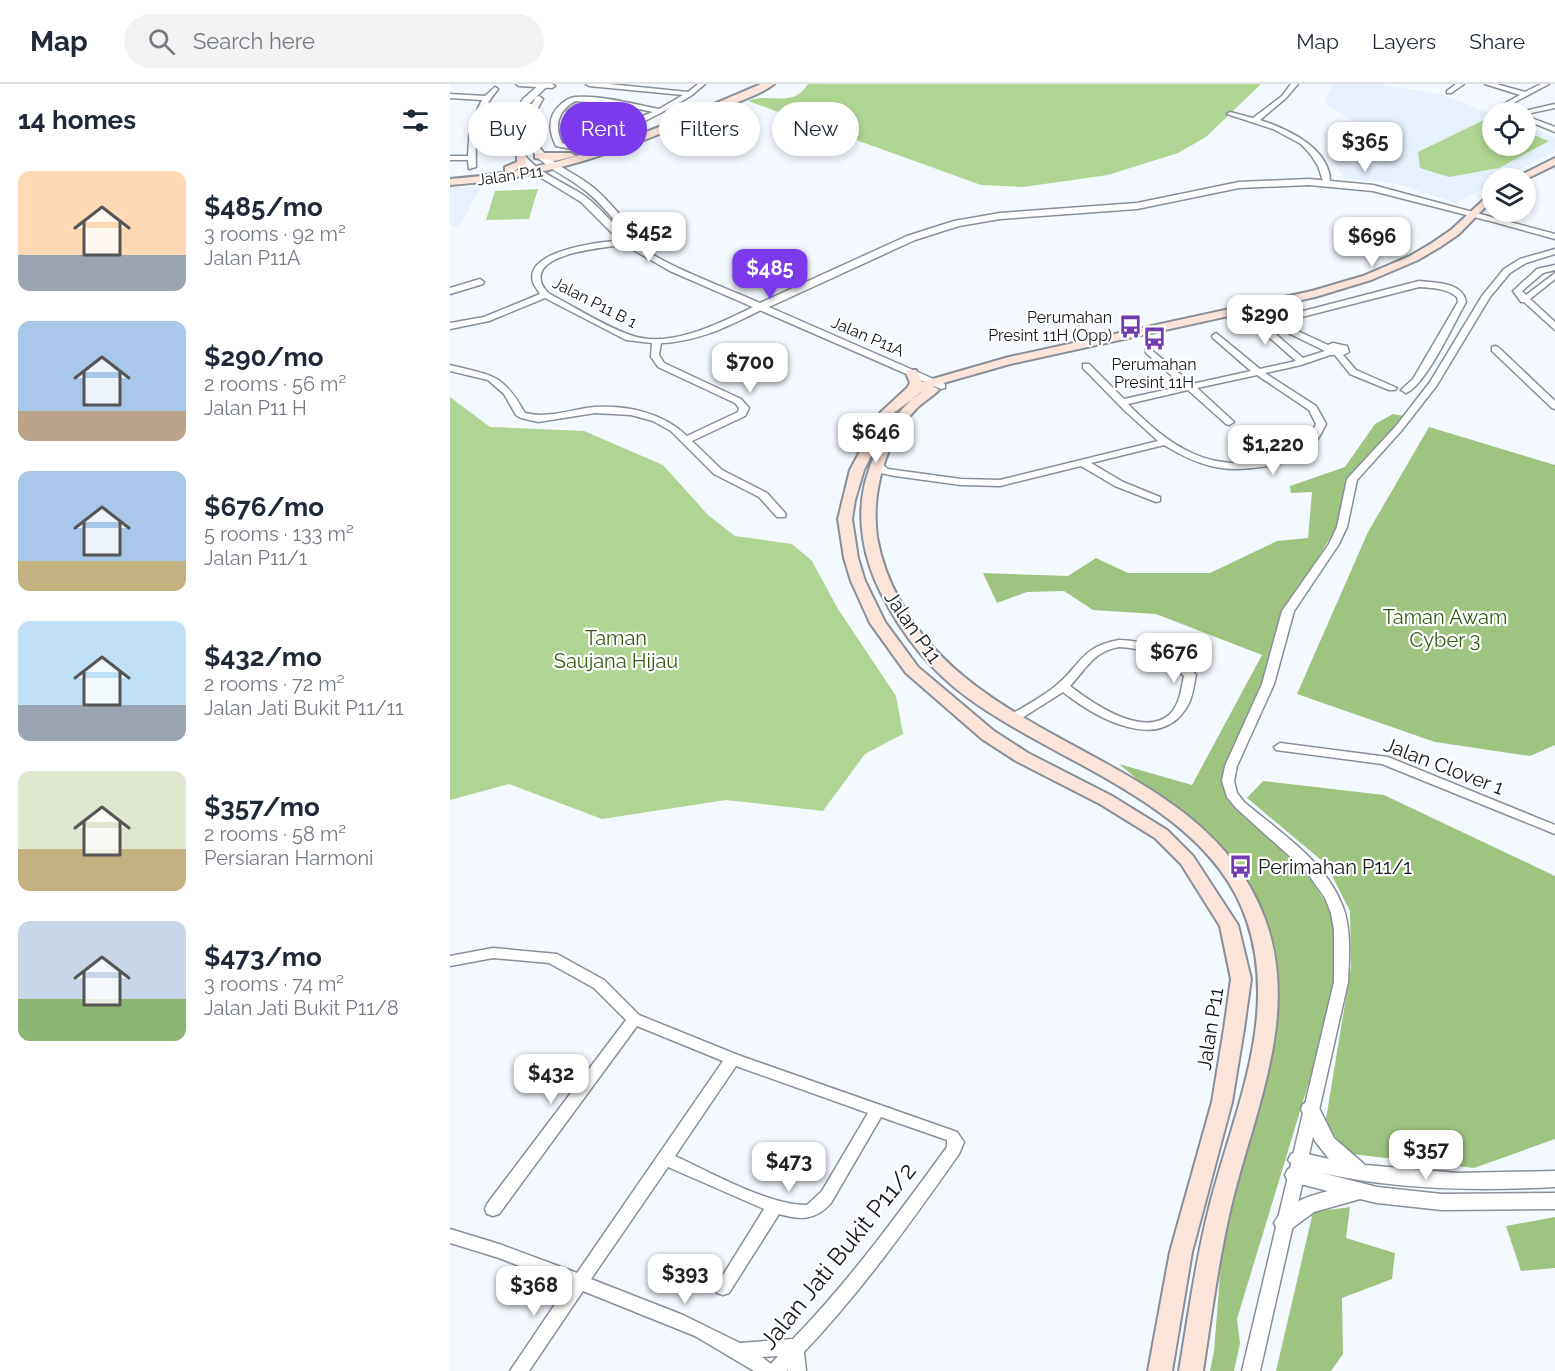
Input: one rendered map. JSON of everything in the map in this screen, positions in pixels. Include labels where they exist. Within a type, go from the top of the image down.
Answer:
[{"type":"main road","name":"Jalan P11","points":[[647,130],[754,84]]},
{"type":"main road","name":"Jalan P11","points":[[647,133],[770,84]]},
{"type":"main road","points":[[539,156],[554,158],[578,156]]},
{"type":"main road","name":"Jalan P11","points":[[450,182],[553,166],[587,156]]},
{"type":"main road","points":[[576,180],[574,173],[589,156]]},
{"type":"main road","points":[[510,173],[522,163],[521,157]]},
{"type":"main road","points":[[1536,170],[1555,161]]},
{"type":"main road","points":[[1536,179],[1555,168]]},
{"type":"main road","name":"Jalan P11","points":[[450,175],[510,173]]},
{"type":"main road","points":[[510,173],[556,181]]},
{"type":"main road","name":"Jalan P11","points":[[1160,1371],[1181,1252],[1201,1172],[1222,1102],[1241,979],[1229,925],[1187,860],[1161,834],[1106,800],[1040,766],[988,735],[912,670],[878,623],[855,569],[845,519],[848,500],[857,470],[871,439],[887,412],[912,382],[940,382],[1315,294],[1388,270],[1436,245],[1455,232],[1482,205]]},
{"type":"main road","name":"Jalan P11","points":[[1191,1371],[1219,1212],[1261,1065],[1268,1018],[1265,947],[1256,919],[1240,886],[1218,854],[1158,804],[1010,720],[946,672],[907,628],[886,592],[873,559],[869,519],[872,483],[887,441],[916,401],[940,382],[1009,361],[1227,312],[1321,299],[1395,274],[1444,249],[1482,219]]},
{"type":"main road","points":[[956,710],[1010,720],[1028,743],[1040,766]]},
{"type":"main road","points":[[1222,1102],[1219,1132],[1222,1136],[1230,1137],[1242,1128]]},
{"type":"main road","points":[[1201,1172],[1209,1158],[1216,1154],[1226,1157],[1231,1166]]},
{"type":"street","points":[[519,84],[549,85]]},
{"type":"street","points":[[589,84],[643,87],[690,94]]},
{"type":"street","points":[[658,111],[615,102],[574,99],[558,111],[553,119],[557,142],[565,148],[658,111],[684,99],[702,84]]},
{"type":"street","points":[[1254,121],[1284,97],[1295,84]]},
{"type":"street","points":[[1449,92],[1461,84]]},
{"type":"street","points":[[1488,84],[1525,94]]},
{"type":"street","points":[[1511,102],[1546,84]]},
{"type":"street","points":[[537,102],[549,85]]},
{"type":"street","points":[[521,157],[512,136],[514,120],[526,101],[549,85]]},
{"type":"street","points":[[472,167],[471,131],[482,103],[495,89]]},
{"type":"street","points":[[450,96],[486,98]]},
{"type":"street","points":[[1536,110],[1555,106]]},
{"type":"street","points":[[1230,114],[1284,131],[1306,144],[1320,160],[1327,182]]},
{"type":"street","points":[[1536,122],[1555,130]]},
{"type":"street","name":"Jalan P11A","points":[[539,156],[596,194],[636,238],[682,266],[912,382]]},
{"type":"street","name":"Jalan P11A","points":[[521,157],[535,169],[584,200],[624,238],[674,269],[750,299]]},
{"type":"street","points":[[450,158],[472,158]]},
{"type":"street","points":[[746,314],[767,308],[788,294],[911,238],[975,220],[1130,207],[1257,183],[1327,182],[1399,192],[1474,213],[1482,213]]},
{"type":"street","points":[[1514,222],[1555,237]]},
{"type":"street","name":"Jalan P11 B 1","points":[[624,238],[566,251],[546,262],[535,277],[536,286],[545,296],[629,338],[657,343],[696,337],[746,314]]},
{"type":"street","points":[[1251,1371],[1341,982],[1343,944],[1338,911],[1305,862],[1240,805],[1231,794],[1228,781],[1232,766],[1268,684],[1288,611],[1334,544],[1342,527],[1352,479],[1399,428],[1434,383],[1486,296],[1507,271],[1523,261],[1555,251]]},
{"type":"street","points":[[1554,273],[1540,271],[1517,291],[1555,327]]},
{"type":"street","points":[[1524,300],[1554,273]]},
{"type":"street","points":[[450,291],[480,282]]},
{"type":"street","points":[[1419,284],[1455,291],[1461,296],[1462,302],[1417,381],[1406,390],[1406,393],[1392,392],[1392,388],[1353,372],[1332,352],[1302,339],[1285,328],[1285,323],[1295,316],[1419,284]]},
{"type":"street","points":[[746,314],[750,299],[788,294]]},
{"type":"street","points":[[786,311],[784,300],[788,294]]},
{"type":"street","points":[[450,326],[486,319],[545,296]]},
{"type":"street","name":"Jalan P11A","points":[[767,308],[786,311],[940,382]]},
{"type":"street","points":[[1253,310],[1300,360]]},
{"type":"street","points":[[1086,366],[1165,442],[1184,456],[1216,466],[1238,466],[1282,459],[1310,446],[1321,424],[1319,416],[1304,401],[1257,372],[1216,336]]},
{"type":"street","points":[[657,343],[653,354],[655,360],[661,365],[738,401],[744,408],[742,414],[687,440]]},
{"type":"street","points":[[1495,349],[1555,406]]},
{"type":"street","points":[[1149,351],[1229,422]]},
{"type":"street","points":[[1123,402],[1298,363],[1300,360],[1332,352]]},
{"type":"street","points":[[450,368],[491,378],[508,392],[521,414],[538,419],[595,410],[631,412],[656,419],[687,440],[701,458],[717,472],[763,495],[781,515]]},
{"type":"street","points":[[1543,394],[1555,392]]},
{"type":"street","points":[[878,464],[885,471],[895,473],[961,482],[1000,483],[1165,442]]},
{"type":"street","points":[[1083,463],[1119,484],[1156,499]]},
{"type":"street","points":[[872,483],[895,473]]},
{"type":"street","points":[[1010,720],[1063,686],[1093,652],[1106,644],[1125,643],[1149,649],[1175,661],[1190,675],[1189,689],[1176,713],[1162,724],[1144,728],[1118,721],[1082,702],[1063,686]]},
{"type":"street","name":"Jalan Clover 1","points":[[1280,747],[1384,760],[1555,830]]},
{"type":"street","points":[[450,961],[494,953],[552,958],[599,984],[634,1019],[733,1059],[878,1109],[828,1196],[817,1208],[794,1212],[775,1206],[664,1158]]},
{"type":"street","points":[[493,1209],[634,1019]]},
{"type":"street","points":[[519,1371],[578,1281],[733,1059]]},
{"type":"street","name":"Jalan Jati Bukit P11/2","points":[[776,1371],[795,1347],[824,1319],[875,1257],[954,1149],[956,1142],[952,1136],[878,1109]]},
{"type":"street","points":[[1310,1109],[1322,1138],[1345,1162],[1361,1171]]},
{"type":"street","points":[[1297,1167],[1439,1179],[1555,1179]]},
{"type":"street","points":[[1297,1167],[1356,1192],[1442,1202],[1555,1201]]},
{"type":"street","points":[[1284,1223],[1308,1205],[1356,1192]]},
{"type":"street","points":[[723,1288],[775,1206]]},
{"type":"street","points":[[450,1236],[544,1267],[653,1309],[741,1351],[768,1371]]},
{"type":"street","points":[[741,1351],[795,1347],[797,1371]]},
{"type":"shaded area","points":[[1332,84],[1379,84],[1443,95],[1482,110],[1482,156],[1536,156],[1536,130],[1555,137],[1555,151],[1522,168],[1482,168],[1482,189],[1456,203],[1398,184],[1344,178],[1328,150],[1356,141],[1357,124],[1325,103]]},
{"type":"shaded area","points":[[450,187],[480,187],[460,227],[450,226]]},
{"type":"green space","points":[[808,84],[1261,84],[1206,137],[1178,153],[1108,175],[1023,187],[981,185],[859,141],[859,102],[772,102],[772,110],[760,105],[760,102],[748,101],[788,98],[802,92]]},
{"type":"green space","points":[[1482,121],[1482,156],[1521,156],[1499,168],[1482,168],[1482,171],[1449,177],[1420,168],[1418,152]]},
{"type":"green space","points":[[1536,136],[1549,141],[1536,148]]},
{"type":"green space","points":[[538,189],[529,219],[486,220],[495,191]]},
{"type":"green space","name":"Taman Saujana Hijau","points":[[450,397],[490,427],[584,431],[663,465],[708,515],[735,536],[792,544],[812,561],[838,609],[896,696],[903,734],[865,754],[823,811],[726,800],[602,819],[509,784],[450,800]]},
{"type":"green space","points":[[1393,414],[1404,416],[1347,480],[1338,525],[1313,566],[1227,763],[1229,799],[1301,865],[1332,912],[1338,972],[1318,1052],[1237,1319],[1240,1343],[1234,1371],[1210,1371],[1214,1351],[1223,1237],[1273,952],[1243,868],[1119,764],[1192,785],[1262,655],[1156,614],[1093,610],[1064,591],[1027,592],[997,603],[983,573],[1068,576],[1096,558],[1128,573],[1210,573],[1277,541],[1308,538],[1312,492],[1291,493],[1290,486],[1345,467],[1375,424]]},
{"type":"green space","name":"Taman Awam Cyber 3","points":[[1429,427],[1555,465],[1555,745],[1530,756],[1435,742],[1297,694],[1368,532]]},
{"type":"green space","points":[[1263,781],[1384,795],[1555,876],[1555,1139],[1474,1168],[1351,1154],[1325,1125],[1351,967],[1350,911],[1326,864],[1247,798]]},
{"type":"green space","points":[[1350,1207],[1346,1238],[1395,1253],[1392,1279],[1342,1298],[1343,1354],[1331,1371],[1276,1371],[1313,1212]]},
{"type":"green space","points":[[1555,1217],[1555,1268],[1521,1271],[1506,1226]]},
{"type":"place","name":"Perumahan Presint 11H (Opp)","points":[[1130,326]]},
{"type":"place","name":"Perumahan Presint 11H","points":[[1154,339]]},
{"type":"place","name":"Perimahan P11/1","points":[[1240,867]]}]
